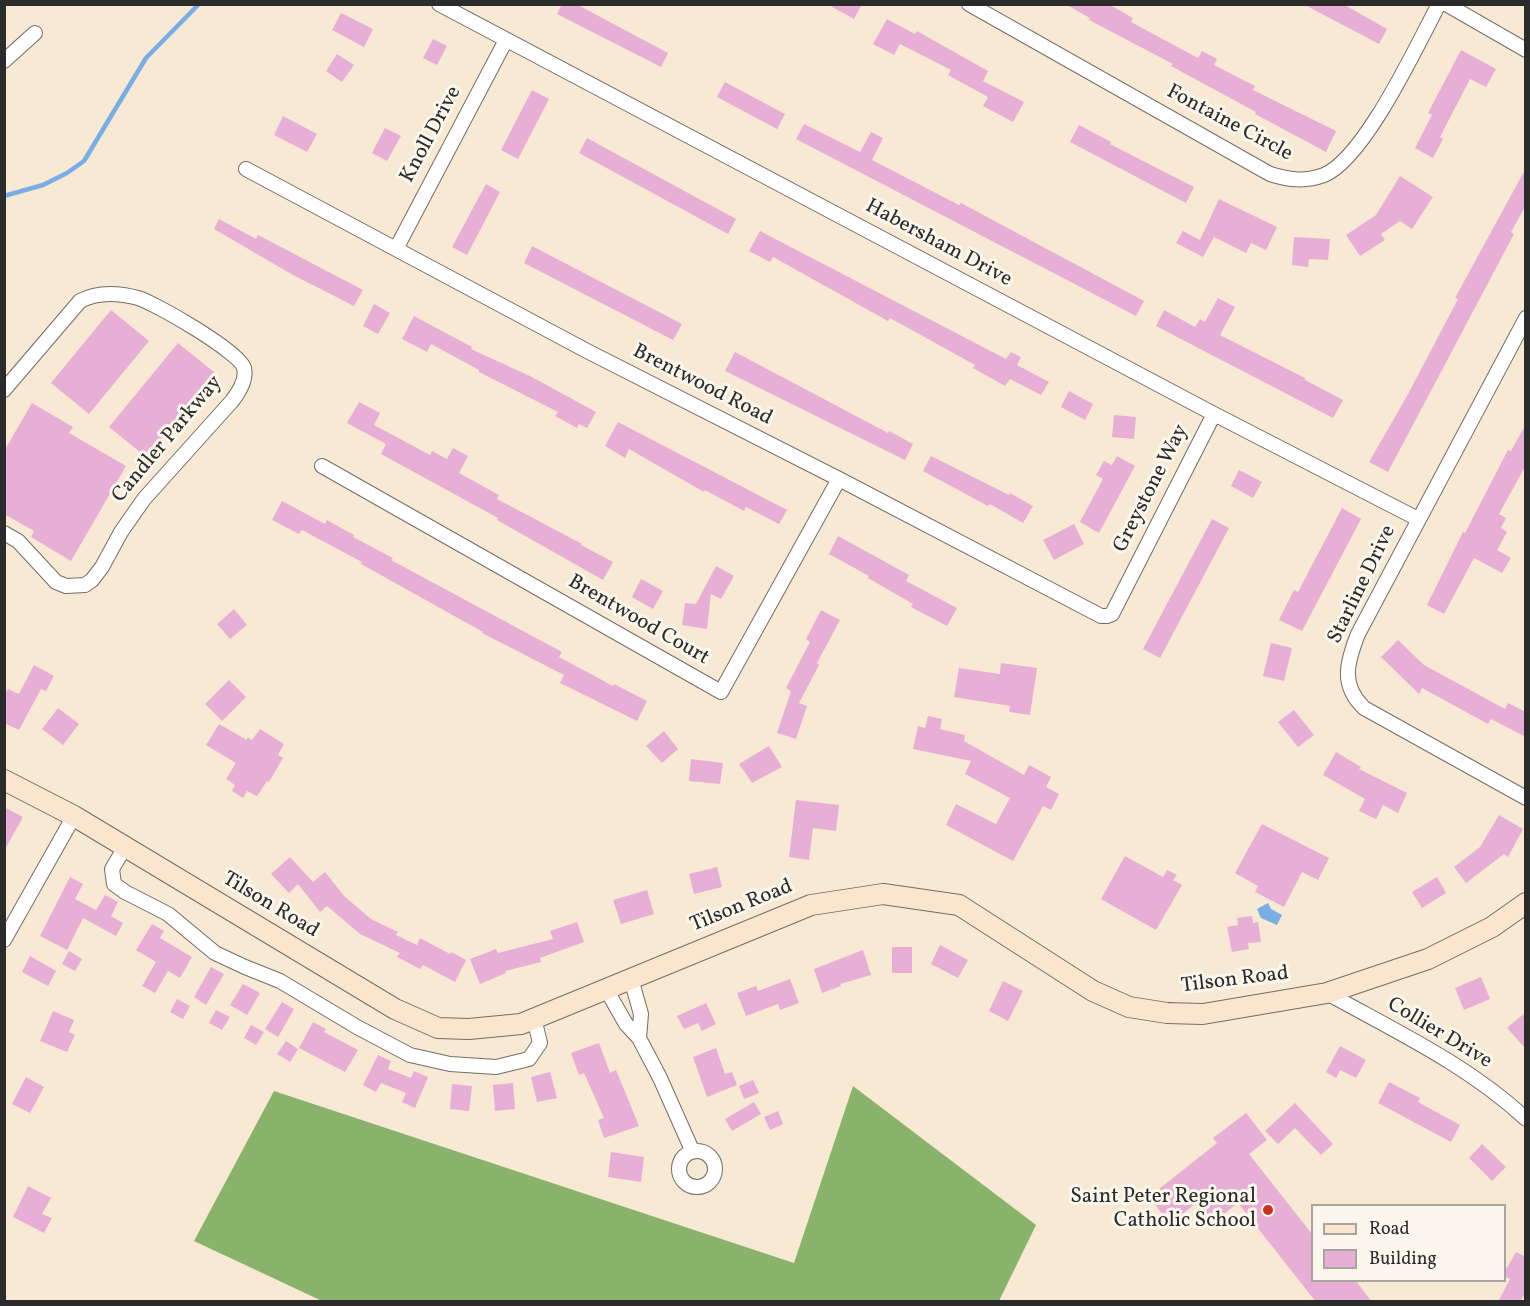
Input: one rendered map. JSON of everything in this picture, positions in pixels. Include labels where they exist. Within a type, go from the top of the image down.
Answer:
[{"type":"street","name":"Habersham Drive","points":[[439,4],[1214,414],[1418,519]]},
{"type":"street","name":"Fontaine Circle","points":[[969,4],[1270,174],[1288,180],[1305,180],[1325,174],[1344,162],[1357,147],[1378,115],[1439,4]]},
{"type":"street","points":[[1446,4],[1526,50]]},
{"type":"street","points":[[4,62],[35,33]]},
{"type":"street","name":"Knoll Drive","points":[[396,249],[506,40]]},
{"type":"street","name":"Brentwood Road","points":[[246,169],[587,351],[839,479],[1093,613],[1107,616],[1112,614],[1128,584]]},
{"type":"street","name":"Candler Parkway","points":[[4,390],[75,307],[96,294],[139,298],[198,330],[231,352],[240,360],[244,368],[244,379],[232,401],[144,499],[121,532],[102,567],[85,585],[66,586],[56,582],[18,541],[4,533]]},
{"type":"street","name":"Starline Drive","points":[[1526,318],[1354,644],[1348,668],[1348,681],[1357,701],[1376,716],[1526,798]]},
{"type":"street","name":"Greystone Way","points":[[1128,584],[1214,414]]},
{"type":"street","name":"Brentwood Court","points":[[322,465],[720,692],[839,479]]},
{"type":"street","name":"Tilson Road","points":[[4,780],[74,816],[395,1009],[438,1028],[469,1029],[520,1024],[811,905],[883,894],[959,906],[1093,991],[1129,1007],[1203,1014],[1327,993],[1428,959],[1492,927],[1526,903]]},
{"type":"street","points":[[4,940],[74,816]]},
{"type":"street","points":[[125,847],[112,869],[114,884],[168,914],[215,953],[280,981],[357,1027],[410,1055],[450,1064],[496,1066],[529,1059],[540,1043],[534,1018]]},
{"type":"street","points":[[631,979],[641,1014],[639,1038]]},
{"type":"street","points":[[606,989],[627,1024],[639,1038],[660,1078],[692,1150]]},
{"type":"street","name":"Collier Drive","points":[[1327,993],[1465,1071],[1508,1102],[1526,1119]]},
{"type":"green space","points":[[853,1086],[1036,1225],[999,1301],[322,1301],[194,1241],[274,1091],[794,1263]]},
{"type":"water","points":[[1268,903],[1271,909],[1282,915],[1277,925],[1261,918],[1257,909]]},
{"type":"building","points":[[562,4],[576,4],[668,53],[661,67],[557,14]]},
{"type":"building","points":[[827,4],[862,4],[854,19]]},
{"type":"building","points":[[1065,4],[1108,4],[1133,18],[1131,22],[1198,58],[1202,51],[1217,59],[1214,65],[1255,86],[1253,90],[1336,131],[1326,152],[1171,66],[1173,64],[1089,20],[1090,18]]},
{"type":"building","points":[[1303,4],[1343,4],[1387,29],[1379,44]]},
{"type":"building","points":[[341,13],[373,29],[364,47],[332,30]]},
{"type":"building","points":[[887,19],[915,34],[917,31],[988,71],[983,81],[1024,102],[1013,122],[983,106],[988,97],[948,75],[951,70],[900,44],[894,55],[873,44]]},
{"type":"building","points":[[433,39],[447,46],[437,65],[423,58]]},
{"type":"building","points":[[1461,50],[1496,69],[1486,87],[1470,79],[1440,137],[1443,139],[1433,158],[1415,148],[1432,115],[1428,113]]},
{"type":"building","points":[[337,54],[354,65],[342,82],[326,71]]},
{"type":"building","points":[[725,82],[785,114],[777,129],[717,97]]},
{"type":"building","points":[[532,90],[549,99],[518,159],[501,150]]},
{"type":"building","points":[[283,116],[317,134],[307,152],[274,135]]},
{"type":"building","points":[[804,124],[860,152],[871,132],[883,138],[872,160],[959,205],[961,203],[1144,301],[1136,316],[796,139]]},
{"type":"building","points":[[1079,125],[1111,142],[1110,144],[1194,187],[1186,203],[1070,142]]},
{"type":"building","points":[[385,128],[401,136],[387,161],[372,153]]},
{"type":"building","points":[[587,138],[736,219],[728,234],[579,153]]},
{"type":"building","points":[[1526,168],[1526,205],[1511,232],[1514,234],[1388,472],[1369,462],[1407,396],[1458,299],[1455,298]]},
{"type":"building","points":[[1400,176],[1433,197],[1412,229],[1400,221],[1381,234],[1385,240],[1360,256],[1346,235],[1376,215]]},
{"type":"building","points":[[486,184],[500,192],[467,255],[452,247]]},
{"type":"building","points":[[1219,199],[1277,227],[1266,250],[1251,243],[1246,253],[1214,237],[1203,257],[1176,243],[1183,231],[1200,240]]},
{"type":"building","points":[[219,219],[256,239],[258,235],[363,290],[354,306],[293,275],[214,229]]},
{"type":"building","points":[[760,231],[1006,359],[1011,352],[1021,357],[1017,365],[1049,382],[1041,395],[1010,379],[1005,386],[973,368],[975,365],[890,318],[888,321],[773,257],[770,262],[749,251]]},
{"type":"building","points":[[1294,237],[1330,239],[1328,260],[1309,259],[1308,267],[1292,265]]},
{"type":"building","points":[[532,246],[682,324],[673,340],[524,263]]},
{"type":"building","points":[[1218,298],[1235,307],[1220,335],[1343,400],[1333,418],[1156,326],[1164,310],[1195,327],[1200,319],[1205,322]]},
{"type":"building","points":[[374,304],[390,313],[378,334],[363,326]]},
{"type":"building","points":[[111,310],[149,341],[89,414],[51,383]]},
{"type":"building","points":[[414,316],[472,347],[471,349],[530,376],[596,412],[587,428],[579,424],[577,428],[555,416],[558,412],[479,372],[431,344],[427,352],[402,339]]},
{"type":"building","points":[[178,343],[215,373],[146,457],[109,427]]},
{"type":"building","points":[[735,352],[913,444],[905,460],[725,371]]},
{"type":"building","points":[[1069,391],[1093,404],[1085,420],[1061,407]]},
{"type":"building","points":[[359,402],[380,413],[374,425],[430,455],[432,451],[447,459],[453,448],[468,456],[459,473],[499,495],[497,499],[613,562],[603,580],[497,520],[498,518],[381,454],[386,444],[347,423]]},
{"type":"building","points":[[32,403],[73,427],[69,433],[126,466],[71,561],[31,537],[34,531],[4,514],[4,451]]},
{"type":"building","points":[[1114,415],[1136,417],[1134,439],[1112,437]]},
{"type":"building","points":[[618,422],[787,510],[779,524],[746,507],[744,511],[705,490],[704,492],[629,449],[625,458],[605,446]]},
{"type":"building","points":[[1526,424],[1526,465],[1499,514],[1506,518],[1501,528],[1507,532],[1497,550],[1511,558],[1502,573],[1474,558],[1444,614],[1427,605],[1463,532],[1465,533],[1508,450],[1511,451]]},
{"type":"building","points":[[931,456],[1033,506],[1023,523],[923,471]]},
{"type":"building","points":[[1117,456],[1135,466],[1099,533],[1080,522],[1103,479],[1096,475],[1104,461],[1112,465]]},
{"type":"building","points":[[1239,470],[1262,482],[1253,498],[1231,486]]},
{"type":"building","points":[[282,501],[325,524],[327,520],[393,558],[391,560],[562,652],[559,657],[647,701],[637,721],[560,683],[564,675],[482,633],[361,564],[362,562],[302,530],[299,534],[272,520]]},
{"type":"building","points":[[1342,508],[1361,519],[1302,631],[1279,620],[1294,590],[1298,592]]},
{"type":"building","points":[[1212,519],[1229,528],[1160,658],[1143,649]]},
{"type":"building","points":[[1074,524],[1084,544],[1054,560],[1043,540]]},
{"type":"building","points":[[838,536],[909,575],[906,581],[957,608],[947,626],[911,607],[913,604],[829,554]]},
{"type":"building","points":[[716,566],[734,576],[721,599],[711,594],[707,629],[682,625],[685,603],[696,604]]},
{"type":"building","points":[[641,579],[663,591],[653,609],[632,597]]},
{"type":"building","points":[[234,609],[247,625],[230,639],[217,624]]},
{"type":"building","points":[[821,610],[840,620],[799,703],[807,706],[796,739],[777,733],[791,691],[786,688],[810,642],[806,639]]},
{"type":"building","points":[[1398,640],[1424,665],[1505,709],[1508,703],[1526,712],[1526,737],[1491,719],[1488,724],[1422,688],[1419,694],[1381,657]]},
{"type":"building","points":[[1271,643],[1292,648],[1284,681],[1263,676]]},
{"type":"building","points":[[1001,663],[1037,668],[1030,715],[1009,712],[1010,706],[954,697],[959,668],[1000,674]]},
{"type":"building","points":[[34,665],[54,676],[46,691],[41,689],[19,730],[4,723],[4,695],[8,689],[19,694]]},
{"type":"building","points":[[229,680],[246,697],[222,721],[205,704]]},
{"type":"building","points":[[58,708],[79,724],[63,745],[42,729]]},
{"type":"building","points":[[1294,710],[1314,735],[1298,747],[1278,722]]},
{"type":"building","points":[[928,716],[942,719],[940,729],[965,735],[964,741],[1024,775],[1029,765],[1051,777],[1046,787],[1059,794],[1051,810],[1043,806],[1013,861],[946,825],[956,804],[996,824],[1010,798],[965,774],[971,761],[913,749],[918,726],[925,728]]},
{"type":"building","points":[[219,724],[247,740],[247,737],[252,740],[260,729],[284,744],[278,755],[283,758],[269,782],[267,781],[257,796],[247,791],[243,798],[232,791],[235,785],[226,779],[236,763],[206,745]]},
{"type":"building","points":[[664,731],[678,749],[662,763],[646,746]]},
{"type":"building","points":[[769,746],[782,767],[752,783],[739,764]]},
{"type":"building","points":[[1336,752],[1361,767],[1359,769],[1407,793],[1398,813],[1383,805],[1376,819],[1359,811],[1365,799],[1323,775]]},
{"type":"building","points":[[691,759],[723,763],[720,784],[689,781]]},
{"type":"building","points":[[796,800],[839,805],[836,831],[813,828],[809,860],[789,857]]},
{"type":"building","points":[[4,807],[23,817],[4,851]]},
{"type":"building","points":[[1499,815],[1523,829],[1508,857],[1504,854],[1466,883],[1454,867],[1480,847]]},
{"type":"building","points":[[1262,824],[1329,858],[1318,880],[1302,872],[1284,907],[1255,892],[1258,886],[1235,873]]},
{"type":"building","points":[[1125,856],[1163,877],[1167,870],[1177,875],[1173,880],[1182,885],[1156,930],[1101,899]]},
{"type":"building","points":[[290,857],[313,882],[325,872],[344,896],[371,919],[398,932],[396,935],[417,945],[420,938],[466,960],[455,982],[423,965],[420,969],[397,957],[400,953],[360,934],[327,906],[320,912],[298,884],[289,893],[271,874]]},
{"type":"building","points":[[717,867],[722,887],[694,894],[689,874]]},
{"type":"building","points":[[70,877],[83,884],[75,899],[96,910],[105,895],[118,902],[111,916],[123,923],[116,936],[83,918],[67,950],[40,936]]},
{"type":"building","points":[[1437,877],[1446,893],[1422,908],[1412,892]]},
{"type":"building","points":[[647,890],[654,914],[621,924],[613,900]]},
{"type":"building","points":[[1252,916],[1253,923],[1258,922],[1261,942],[1248,943],[1249,949],[1232,952],[1227,927],[1238,925],[1237,918]]},
{"type":"building","points":[[577,922],[584,942],[540,958],[541,962],[505,971],[506,973],[480,984],[470,959],[496,949],[498,953],[553,939],[550,931]]},
{"type":"building","points":[[152,924],[164,931],[160,938],[192,957],[180,978],[168,971],[155,993],[142,986],[156,962],[136,950]]},
{"type":"building","points":[[940,945],[968,960],[958,978],[931,964]]},
{"type":"building","points":[[892,947],[912,947],[912,973],[892,973]]},
{"type":"building","points":[[863,950],[871,975],[840,984],[841,986],[822,993],[814,969]]},
{"type":"building","points":[[69,951],[82,959],[75,971],[62,964]]},
{"type":"building","points":[[30,956],[56,971],[48,986],[22,972]]},
{"type":"building","points":[[211,967],[224,974],[206,1005],[194,997]]},
{"type":"building","points":[[1481,977],[1490,999],[1464,1010],[1455,988]]},
{"type":"building","points":[[790,979],[799,1003],[780,1010],[778,1004],[746,1016],[737,993],[756,986],[758,991]]},
{"type":"building","points":[[1003,981],[1023,991],[1008,1021],[989,1011]]},
{"type":"building","points":[[243,984],[260,993],[247,1015],[230,1005]]},
{"type":"building","points":[[177,999],[190,1006],[183,1019],[170,1012]]},
{"type":"building","points":[[282,1002],[294,1009],[278,1037],[265,1029]]},
{"type":"building","points":[[706,1003],[716,1024],[702,1031],[698,1023],[684,1029],[677,1016]]},
{"type":"building","points":[[216,1010],[230,1017],[222,1030],[209,1023]]},
{"type":"building","points":[[53,1011],[74,1020],[69,1032],[75,1035],[67,1052],[40,1041]]},
{"type":"building","points":[[1526,1012],[1526,1049],[1507,1028]]},
{"type":"building","points":[[313,1022],[326,1029],[324,1032],[358,1050],[345,1072],[299,1048]]},
{"type":"building","points":[[251,1025],[264,1032],[256,1045],[244,1038]]},
{"type":"building","points":[[286,1041],[298,1049],[290,1062],[277,1054]]},
{"type":"building","points":[[599,1043],[610,1073],[616,1070],[639,1126],[604,1138],[598,1120],[604,1118],[584,1073],[579,1075],[571,1053]]},
{"type":"building","points":[[1340,1046],[1366,1060],[1356,1078],[1340,1070],[1336,1078],[1326,1072]]},
{"type":"building","points":[[716,1048],[725,1074],[732,1072],[737,1085],[707,1097],[693,1057]]},
{"type":"building","points":[[378,1055],[391,1061],[388,1069],[411,1078],[414,1071],[428,1077],[415,1108],[402,1102],[406,1093],[381,1083],[376,1092],[363,1085]]},
{"type":"building","points":[[550,1072],[557,1098],[537,1102],[531,1077]]},
{"type":"building","points":[[26,1077],[44,1087],[30,1113],[12,1104]]},
{"type":"building","points":[[753,1080],[759,1093],[744,1099],[739,1086]]},
{"type":"building","points":[[1389,1082],[1420,1098],[1418,1102],[1460,1125],[1451,1142],[1378,1103]]},
{"type":"building","points":[[513,1083],[515,1109],[495,1111],[493,1085]]},
{"type":"building","points":[[452,1084],[472,1086],[469,1111],[450,1109]]},
{"type":"building","points":[[754,1102],[761,1114],[732,1131],[725,1119]]},
{"type":"building","points":[[1295,1103],[1333,1144],[1321,1155],[1295,1128],[1278,1144],[1265,1131]]},
{"type":"building","points":[[778,1111],[783,1124],[770,1130],[764,1117]]},
{"type":"building","name":"Saint Peter Regional Catholic School","points":[[1246,1113],[1267,1140],[1249,1154],[1311,1233],[1311,1282],[1357,1282],[1372,1302],[1316,1302],[1238,1203],[1211,1224],[1195,1204],[1170,1224],[1149,1197],[1217,1143],[1213,1138]]},
{"type":"building","points":[[1482,1144],[1506,1167],[1492,1181],[1469,1158]]},
{"type":"building","points":[[611,1152],[644,1157],[641,1182],[608,1177]]},
{"type":"building","points":[[28,1186],[51,1198],[42,1214],[52,1218],[44,1233],[13,1217]]},
{"type":"building","points":[[1516,1252],[1526,1257],[1526,1292],[1520,1302],[1498,1302],[1510,1279],[1506,1277],[1506,1270]]},
{"type":"waterway","points":[[4,196],[43,185],[84,161],[146,58],[199,4]]},
{"type":"place","name":"Saint Peter Regional Catholic School","points":[[1268,1210]]}]
